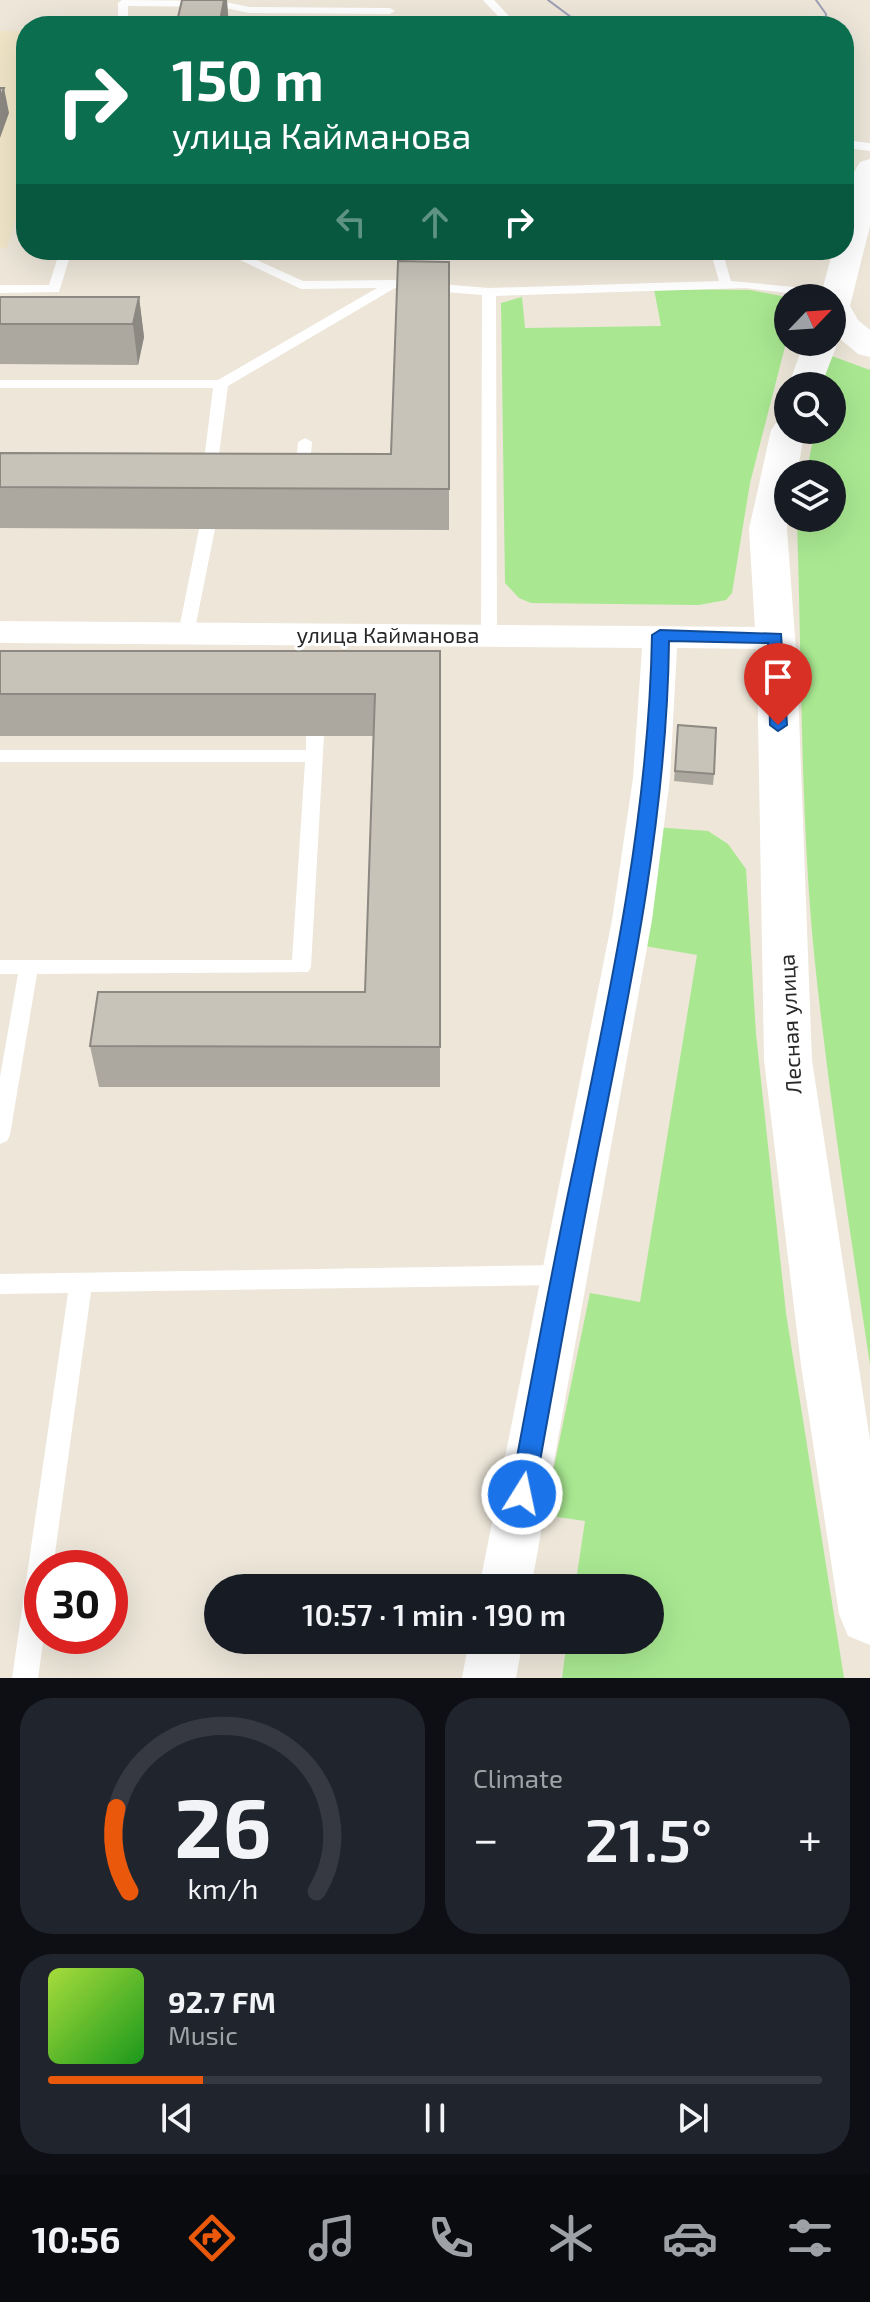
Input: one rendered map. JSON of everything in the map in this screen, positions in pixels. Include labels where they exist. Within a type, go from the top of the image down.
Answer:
[{"type":"main road","points":[[854,228],[870,168]]},
{"type":"main road","points":[[839,284],[846,260]]},
{"type":"main road","points":[[846,323],[854,336],[870,347]]},
{"type":"main road","name":"Лесная улица","points":[[785,444],[768,529],[776,638],[788,1060],[829,1365],[870,1614]]},
{"type":"street","name":"улица Кайманова","points":[[0,632],[186,634],[321,642],[489,636],[776,638]]},
{"type":"street","points":[[508,1574],[562,1275],[628,954],[659,718],[660,635]]},
{"type":"street","points":[[489,1678],[493,1654]]},
{"type":"lane","points":[[488,0],[503,16]]},
{"type":"lane","points":[[124,1],[221,4],[249,10],[390,5]]},
{"type":"lane","points":[[0,289],[54,289],[63,260]]},
{"type":"lane","points":[[247,260],[301,285],[392,284],[489,292],[726,284],[774,287]]},
{"type":"lane","points":[[719,260],[726,284]]},
{"type":"lane","points":[[0,384],[221,384],[392,284]]},
{"type":"lane","points":[[489,292],[489,636]]},
{"type":"lane","points":[[212,495],[209,475],[221,384]]},
{"type":"lane","points":[[287,475],[303,475],[305,442]]},
{"type":"lane","points":[[186,634],[207,529]]},
{"type":"lane","points":[[0,756],[315,746],[301,967],[0,967]]},
{"type":"lane","points":[[0,1135],[29,967]]},
{"type":"lane","points":[[0,1284],[562,1275]]},
{"type":"lane","points":[[25,1678],[81,1282]]},
{"type":"shaded area","points":[[0,31],[16,31],[16,219],[7,248],[0,248]]},
{"type":"green space","points":[[654,289],[750,290],[774,295],[774,356],[783,356],[778,372],[774,372],[774,390],[750,483],[732,593],[726,600],[699,605],[531,603],[519,598],[505,583],[501,303],[522,297],[525,328],[661,326]]},
{"type":"green space","points":[[829,356],[870,370],[870,1365],[821,1013],[810,908],[804,797],[797,532],[846,532],[846,460],[809,460],[812,444],[846,444],[846,372],[826,372]]},
{"type":"green space","points":[[654,827],[708,831],[728,844],[746,869],[756,1034],[786,1313],[844,1678],[562,1678],[565,1654],[664,1654],[664,1574],[577,1574],[585,1521],[544,1515],[590,1293],[640,1302],[697,955],[645,946]]},
{"type":"building","points":[[182,0],[224,0],[221,16],[178,16]]},
{"type":"building","points":[[398,261],[449,262],[449,489],[0,487],[0,453],[391,454]]},
{"type":"building","points":[[0,297],[139,297],[133,324],[0,324]]},
{"type":"building","points":[[0,651],[440,651],[440,1047],[90,1046],[98,992],[365,992],[375,694],[0,694]]},
{"type":"building","points":[[678,725],[716,728],[714,774],[675,771]]},
{"type":"tram line","points":[[548,0],[570,16]]},
{"type":"tram line","points":[[816,0],[826,16]]},
{"type":"route","points":[[522,1494],[562,1275],[628,954],[659,718],[660,635],[776,638],[778,725]]}]
